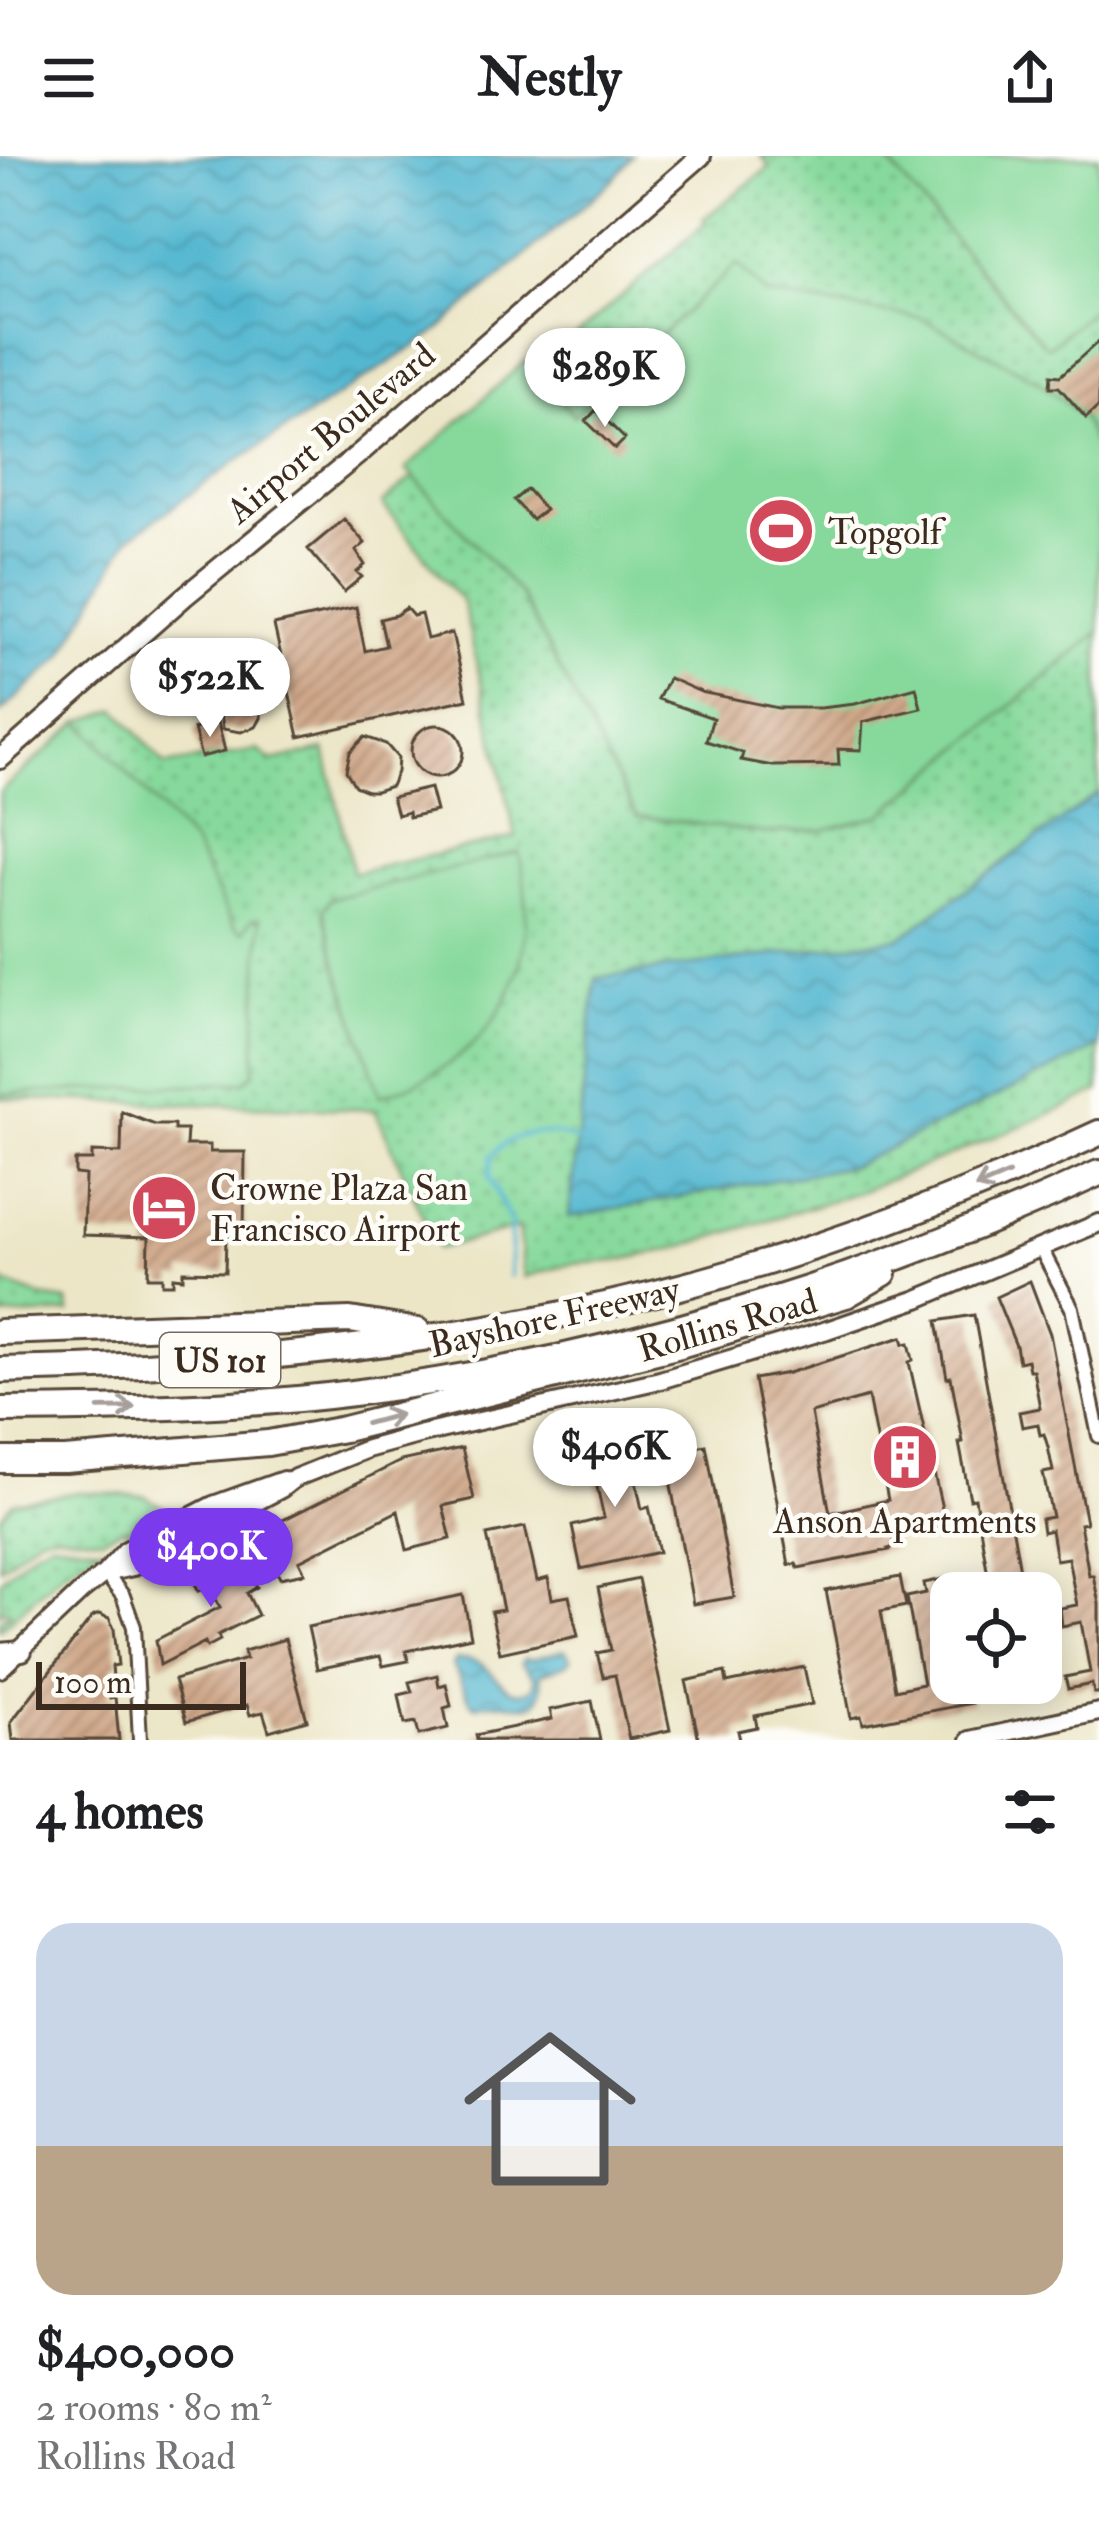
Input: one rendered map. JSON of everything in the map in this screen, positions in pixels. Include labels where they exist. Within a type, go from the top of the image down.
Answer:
[{"type":"highway","name":"Bayshore Freeway","points":[[0,1370],[205,1362],[367,1345],[564,1314],[758,1264],[870,1228],[1099,1133]]},
{"type":"highway","name":"Bayshore Freeway","points":[[0,1410],[173,1407],[353,1393],[591,1349],[824,1282],[938,1242],[1099,1173]]},
{"type":"highway","points":[[0,1460],[65,1460],[268,1443],[316,1434],[680,1346],[846,1295],[938,1242]]},
{"type":"highway","points":[[0,1332],[350,1320],[438,1335]]},
{"type":"main road","name":"Airport Boulevard","points":[[0,759],[701,156]]},
{"type":"main road","points":[[0,1653],[22,1651]]},
{"type":"street","name":"Rollins Road","points":[[0,1669],[105,1573],[133,1567],[335,1460],[422,1434],[737,1358],[918,1300],[1099,1223]]},
{"type":"street","points":[[1041,1249],[1072,1308],[1095,1391],[1099,1436]]},
{"type":"street","points":[[105,1573],[123,1596],[134,1627],[140,1740]]},
{"type":"street","points":[[970,1740],[1099,1712]]},
{"type":"green space","points":[[761,156],[1099,156],[1099,793],[900,938],[596,978],[569,1216],[852,1166],[1099,1047],[1099,1091],[862,1191],[678,1248],[617,1261],[571,1264],[524,1277],[518,1228],[438,1249],[375,1110],[0,1098],[0,792],[80,722],[117,709],[165,765],[258,750],[272,761],[325,750],[353,873],[516,837],[463,603],[382,504],[706,223],[703,219],[770,167]]},
{"type":"green space","points":[[883,156],[1095,156],[1099,160],[1099,304],[1045,346]]},
{"type":"green space","name":"Topgolf","points":[[737,264],[767,295],[921,318],[1037,380],[1081,415],[1099,458],[1099,632],[881,815],[824,830],[765,833],[637,816],[520,594],[406,469],[525,361],[574,416]]},
{"type":"green space","points":[[80,722],[194,845],[233,925],[243,932],[252,919],[261,919],[254,1073],[244,1082],[0,1094],[0,792]]},
{"type":"green space","points":[[519,852],[525,935],[503,1005],[455,1059],[421,1080],[380,1096],[323,910],[330,899]]},
{"type":"green space","points":[[0,1281],[40,1297],[68,1301],[69,1313],[0,1317]]},
{"type":"green space","points":[[80,1492],[145,1496],[165,1508],[102,1538],[39,1535],[0,1568],[0,1517],[13,1502]]},
{"type":"green space","points":[[51,1541],[101,1547],[64,1570],[0,1629],[0,1621],[11,1612],[0,1613],[0,1580],[33,1550]]},
{"type":"water","points":[[0,156],[632,156],[612,181],[434,334],[234,463],[129,538],[62,657],[0,713]]},
{"type":"water","points":[[1099,793],[1099,1047],[852,1166],[569,1217],[596,978],[900,938]]},
{"type":"water","points":[[565,1650],[571,1659],[540,1674],[540,1697],[523,1706],[476,1706],[453,1665],[456,1660],[481,1664],[504,1685],[521,1692],[533,1688],[535,1678],[521,1663],[525,1658]]},
{"type":"building","points":[[1099,341],[1099,406],[1086,418],[1059,387],[1050,387],[1051,375],[1060,376]]},
{"type":"building","points":[[596,410],[625,439],[615,449],[586,421]]},
{"type":"building","points":[[527,489],[545,510],[532,520],[514,500]]},
{"type":"building","points":[[344,519],[365,543],[356,551],[365,565],[357,572],[362,577],[344,592],[308,549]]},
{"type":"building","points":[[356,607],[365,651],[386,646],[380,619],[406,608],[413,616],[421,614],[427,639],[452,633],[467,699],[299,737],[274,625]]},
{"type":"building","points":[[250,650],[281,656],[265,677],[243,688],[261,707],[256,727],[241,732],[223,729],[221,712],[229,691],[204,686],[198,676],[201,664],[218,659],[235,676],[241,657]]},
{"type":"building","points":[[669,678],[701,692],[778,708],[855,704],[916,687],[921,708],[863,722],[861,750],[838,749],[839,765],[773,766],[741,760],[743,753],[706,741],[713,718],[658,699]]},
{"type":"building","points":[[218,723],[225,751],[201,757],[194,729]]},
{"type":"building","points":[[437,725],[455,733],[463,751],[455,769],[437,777],[419,769],[411,751],[419,733]]},
{"type":"building","points":[[365,737],[386,744],[398,758],[391,786],[367,791],[355,786],[346,771],[350,752]]},
{"type":"building","points":[[430,788],[436,811],[397,815],[392,797]]},
{"type":"building","name":"Crowne Plaza San Francisco Airport","points":[[122,1112],[155,1125],[187,1130],[186,1145],[210,1145],[210,1152],[245,1152],[244,1237],[226,1237],[225,1272],[183,1271],[183,1278],[173,1277],[173,1284],[162,1284],[162,1277],[148,1277],[149,1237],[83,1235],[85,1175],[75,1174],[75,1160],[92,1160],[92,1152],[121,1153]]},
{"type":"building","points":[[1030,1281],[1050,1334],[1086,1523],[1080,1524],[1089,1575],[1093,1575],[1099,1604],[1099,1693],[1094,1693],[1092,1684],[1068,1689],[1065,1677],[1090,1672],[1081,1622],[1062,1626],[1062,1608],[1077,1605],[1068,1558],[1056,1560],[1051,1530],[1043,1532],[1041,1519],[1052,1517],[1043,1473],[1053,1471],[1044,1434],[1040,1435],[1038,1424],[1022,1427],[1019,1412],[1040,1408],[1033,1370],[1027,1360],[1019,1362],[996,1297]]},
{"type":"building","points":[[974,1315],[1020,1572],[987,1572],[937,1321]]},
{"type":"building","name":"Anson Apartments","points":[[902,1337],[904,1344],[909,1343],[913,1360],[909,1362],[945,1522],[915,1533],[914,1524],[892,1529],[895,1547],[889,1550],[798,1568],[789,1565],[754,1379]],"holes":[[[868,1397],[888,1500],[830,1513],[811,1413]]]},
{"type":"building","points":[[625,1433],[642,1509],[649,1507],[659,1552],[581,1569],[572,1526],[604,1518],[587,1442]]},
{"type":"building","points":[[706,1445],[734,1597],[693,1604],[665,1453]]},
{"type":"building","points":[[462,1448],[474,1499],[443,1506],[451,1539],[407,1550],[398,1511],[299,1561],[305,1573],[280,1578],[259,1532],[401,1461]]},
{"type":"building","points":[[525,1527],[537,1581],[548,1578],[552,1599],[569,1596],[578,1636],[500,1653],[491,1612],[503,1610],[487,1535]]},
{"type":"building","points":[[209,1553],[224,1582],[248,1569],[257,1587],[247,1593],[258,1615],[218,1635],[220,1640],[207,1647],[205,1642],[160,1665],[156,1640],[220,1607],[209,1586],[199,1591],[185,1566]]},
{"type":"building","points":[[900,1577],[906,1606],[881,1611],[895,1690],[923,1684],[907,1597],[926,1593],[924,1583],[930,1582],[930,1704],[967,1704],[863,1724],[861,1716],[851,1718],[826,1591]]},
{"type":"building","points":[[638,1579],[670,1730],[629,1739],[615,1675],[603,1677],[597,1653],[611,1650],[598,1588]]},
{"type":"building","points":[[463,1595],[471,1637],[406,1651],[408,1661],[383,1666],[380,1656],[317,1669],[308,1627]]},
{"type":"building","points":[[99,1614],[109,1618],[114,1629],[118,1665],[112,1666],[114,1688],[108,1691],[110,1698],[115,1697],[119,1740],[13,1740],[11,1722]]},
{"type":"building","points":[[285,1639],[307,1720],[269,1731],[263,1712],[250,1715],[247,1705],[186,1722],[174,1680],[246,1659],[244,1651]]},
{"type":"building","points":[[804,1667],[812,1704],[755,1716],[757,1727],[738,1731],[740,1740],[699,1740],[686,1681],[725,1672],[727,1683]]},
{"type":"building","points":[[437,1675],[439,1686],[446,1684],[451,1706],[444,1708],[448,1728],[419,1735],[416,1722],[405,1724],[399,1695],[412,1692],[409,1682]]},
{"type":"building","points":[[592,1701],[600,1740],[477,1740],[476,1735],[552,1719],[550,1710]]},
{"type":"waterway","points":[[510,1276],[511,1223],[489,1176],[492,1155],[511,1140],[533,1134],[579,1141]]},
{"type":"place","name":"Topgolf","points":[[781,531]]},
{"type":"place","name":"Crowne Plaza San Francisco Airport","points":[[164,1208]]},
{"type":"place","name":"Anson Apartments","points":[[905,1457]]}]
